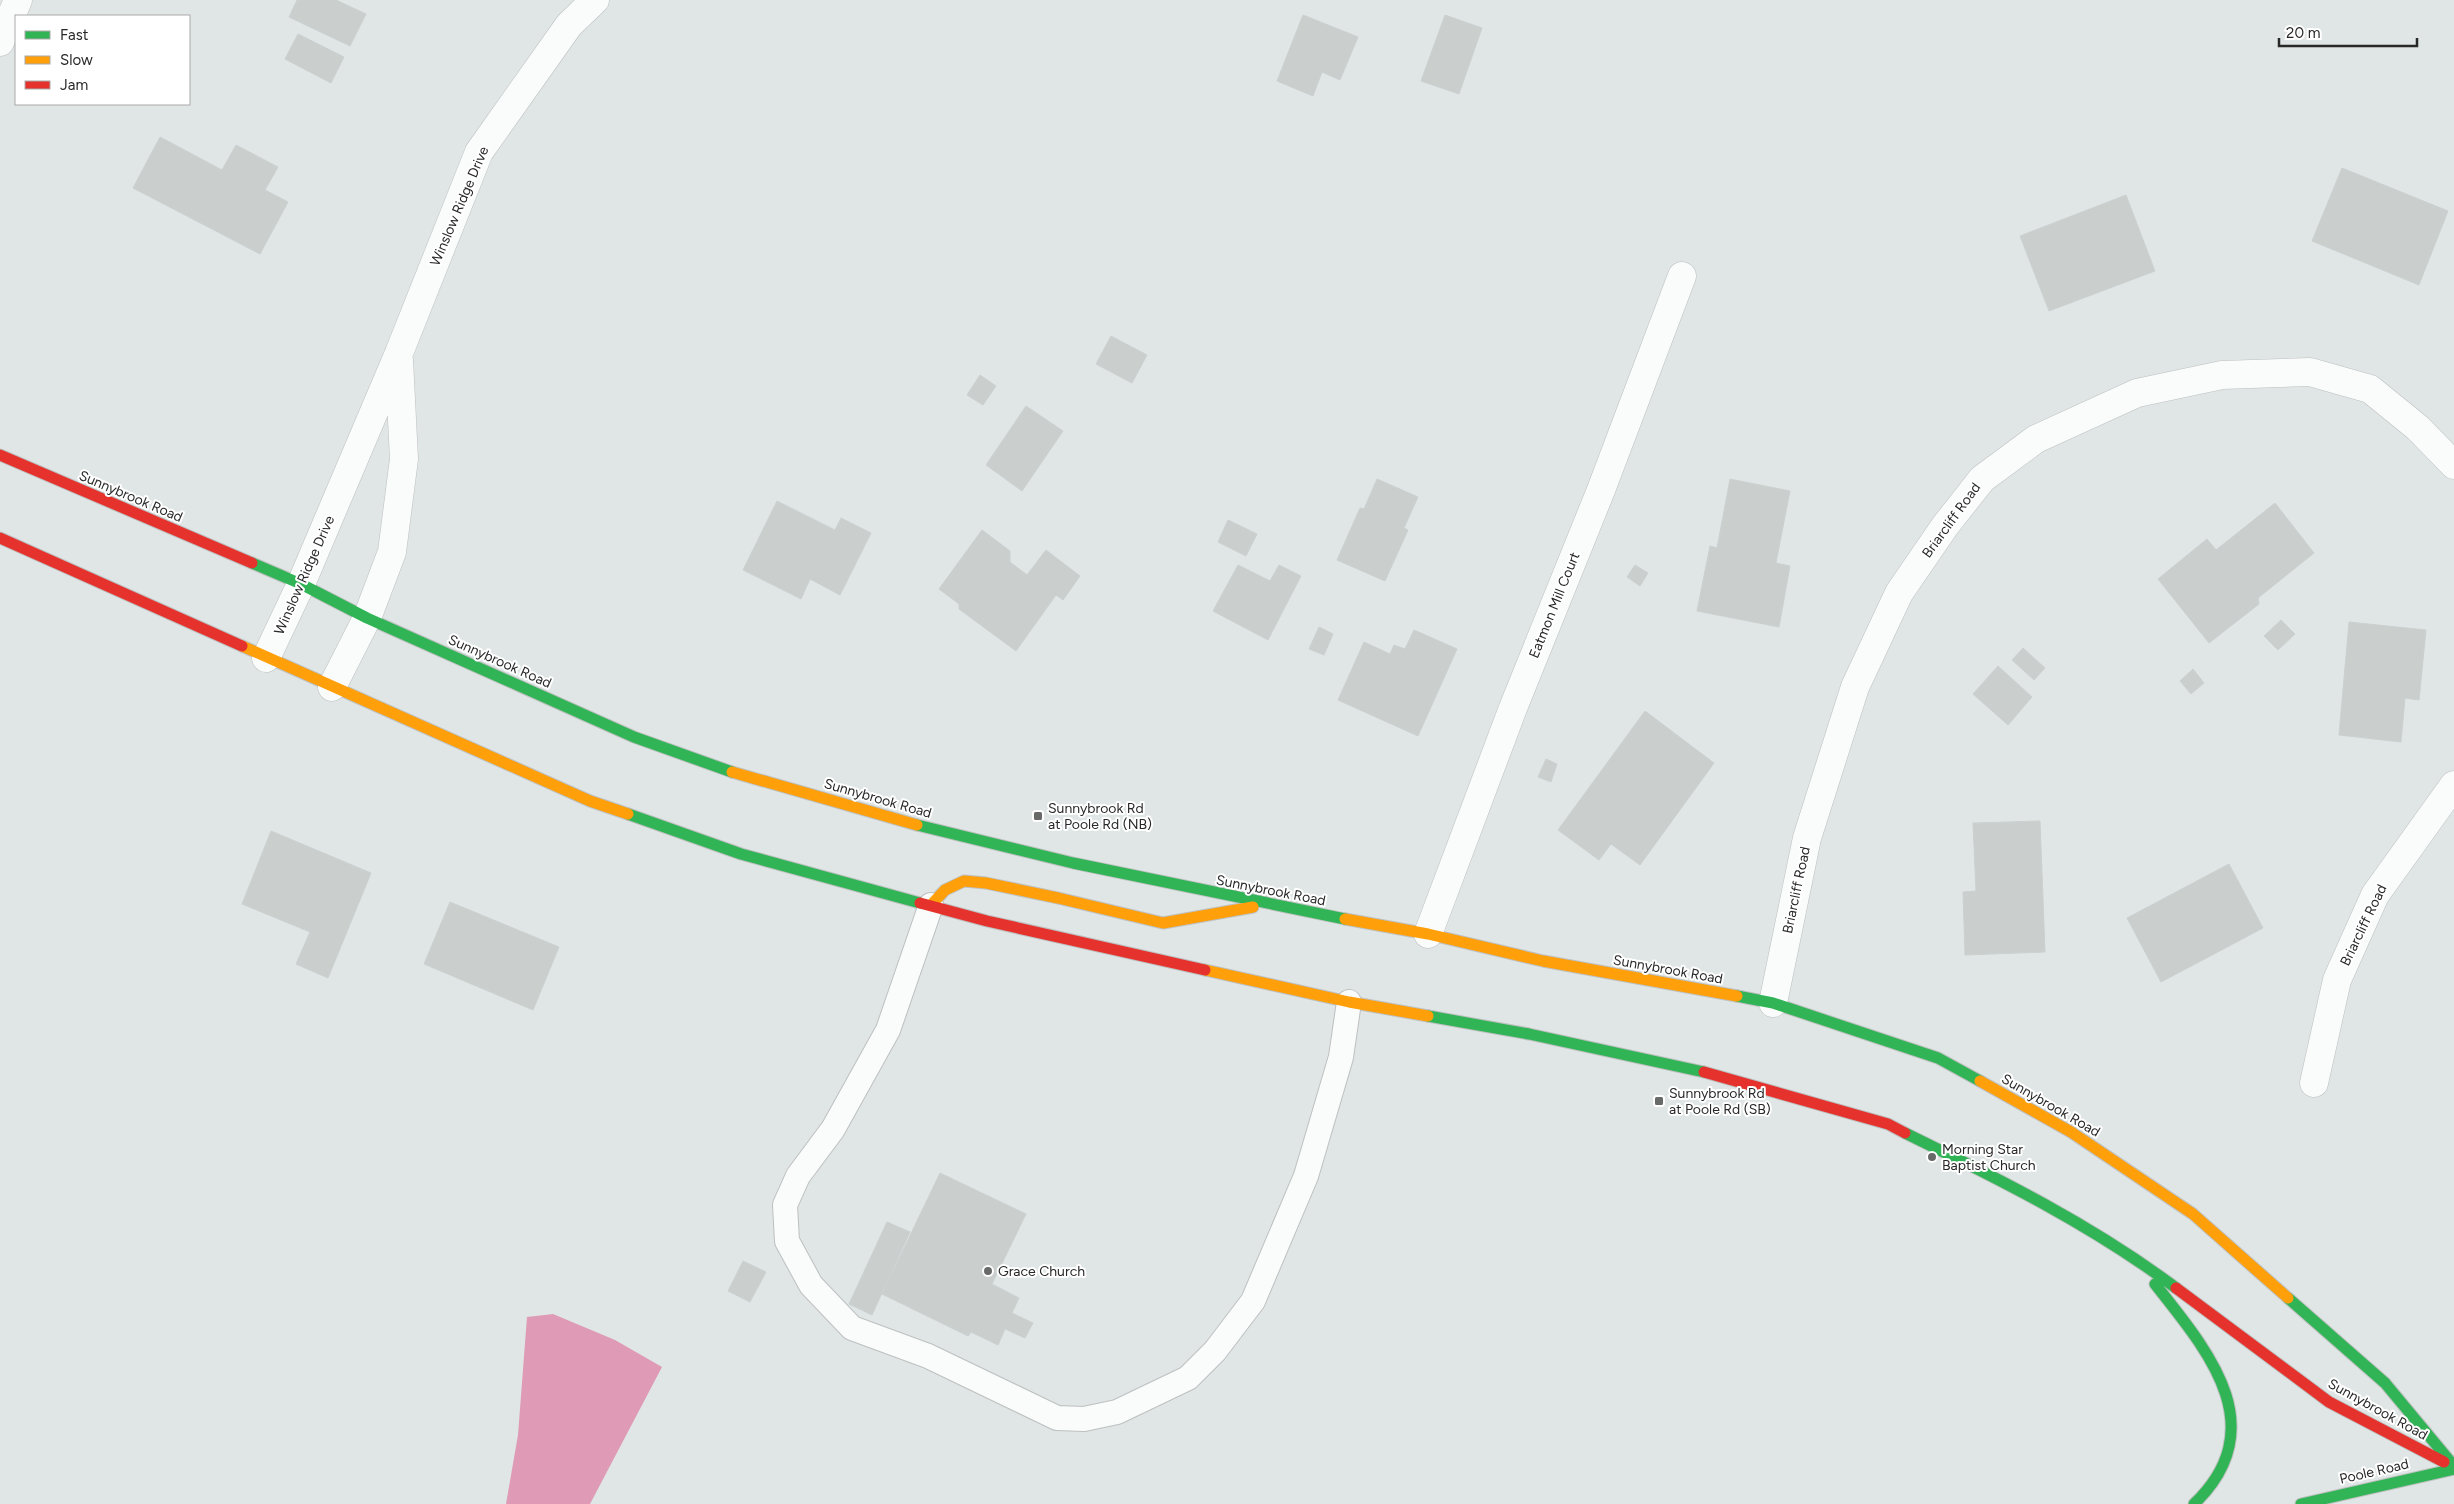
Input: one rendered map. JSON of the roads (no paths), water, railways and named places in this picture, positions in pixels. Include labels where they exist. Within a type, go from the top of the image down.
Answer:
[{"type":"main road","name":"Sunnybrook Road","points":[[0,455],[301,584],[367,618],[634,737],[722,769],[944,833],[1073,863],[1267,905],[1428,934],[1552,963],[1773,1002],[1938,1058],[2071,1132],[2193,1214],[2386,1383],[2454,1467]]},
{"type":"main road","name":"Sunnybrook Road","points":[[0,538],[590,801],[741,854],[987,921],[1349,1002],[1529,1034],[1717,1075],[1888,1124],[2030,1195],[2134,1257],[2329,1402],[2454,1467]]},
{"type":"main road","points":[[931,905],[945,890],[964,881],[986,883],[1058,898],[1163,923],[1267,905]]},
{"type":"main road","points":[[2134,1257],[2213,1362],[2227,1397],[2232,1420],[2231,1444],[2209,1490],[2194,1504]]},
{"type":"main road","name":"Poole Road","points":[[2301,1504],[2454,1467]]},
{"type":"street","points":[[0,42],[18,0]]},
{"type":"street","name":"Winslow Ridge Drive","points":[[266,658],[301,584],[399,353],[479,152],[569,25],[595,0]]},
{"type":"street","name":"Eatmon Mill Court","points":[[1428,934],[1513,708],[1601,490],[1682,276]]},
{"type":"street","name":"Winslow Ridge Drive","points":[[332,687],[367,618],[392,552],[404,459],[399,353]]},
{"type":"street","name":"Briarcliff Road","points":[[1773,1002],[1807,838],[1855,687],[1899,593],[1945,526],[1982,479],[2036,439],[2137,393],[2222,375],[2300,372],[2310,372],[2370,389],[2418,428],[2454,465]]},
{"type":"street","name":"Briarcliff Road","points":[[2314,1084],[2337,980],[2375,895],[2454,784]]},
{"type":"lane","points":[[931,905],[888,1030],[833,1128],[798,1176],[785,1205],[787,1241],[811,1285],[852,1328],[928,1356],[1057,1418],[1084,1419],[1117,1412],[1188,1378],[1215,1352],[1253,1301],[1306,1176],[1341,1057],[1349,1002]]},
{"type":"place","name":"Sunnybrook Rd at Poole Rd (NB)","points":[[1038,816]]},
{"type":"place","name":"Sunnybrook Rd at Poole Rd (SB)","points":[[1659,1101]]},
{"type":"place","name":"Morning Star Baptist Church","points":[[1932,1157]]},
{"type":"place","name":"Grace Church","points":[[988,1271]]}]
